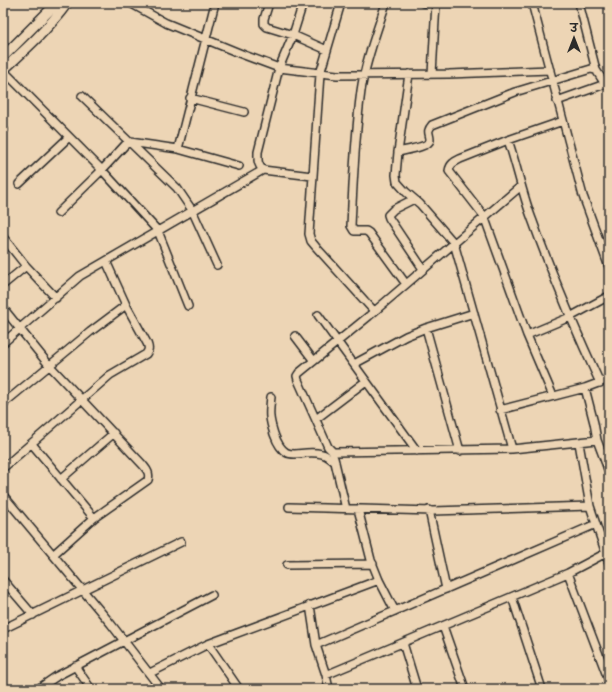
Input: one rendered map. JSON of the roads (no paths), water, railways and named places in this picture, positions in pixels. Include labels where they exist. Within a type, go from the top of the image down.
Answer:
[{"type":"street","points":[[3,57],[55,7],[67,3]]},
{"type":"street","points":[[130,3],[166,22],[206,40],[279,68],[337,75],[432,74],[550,70]]},
{"type":"street","points":[[178,149],[215,3]]},
{"type":"street","points":[[269,3],[264,20],[264,24],[267,27],[293,35],[327,50]]},
{"type":"street","points":[[263,170],[259,166],[258,152],[279,68],[293,35],[303,3]]},
{"type":"street","points":[[341,3],[320,74],[309,234],[311,241],[374,312]]},
{"type":"street","points":[[386,3],[364,75],[361,91],[352,186],[351,226],[354,231],[366,231],[370,233],[406,284]]},
{"type":"street","points":[[424,3],[469,3]]},
{"type":"street","points":[[432,74],[436,3]]},
{"type":"street","points":[[532,3],[583,196],[609,267]]},
{"type":"street","points":[[558,101],[607,84],[596,70],[579,3]]},
{"type":"street","points":[[55,7],[41,34],[3,70],[102,170],[158,231],[188,306]]},
{"type":"street","points":[[398,152],[425,146],[429,143],[429,129],[437,122],[515,92],[553,82],[585,70],[596,70]]},
{"type":"street","points":[[409,74],[398,152],[396,175],[397,182],[420,204],[454,243],[512,450]]},
{"type":"street","points":[[82,96],[177,188],[192,210],[217,264]]},
{"type":"street","points":[[190,98],[244,112]]},
{"type":"street","points":[[553,396],[527,335],[484,216],[449,171],[453,163],[460,159],[508,140],[563,121]]},
{"type":"street","points":[[20,184],[70,137]]},
{"type":"street","points":[[508,140],[532,219],[570,318],[600,383]]},
{"type":"street","points":[[58,212],[102,170],[125,145],[130,142],[178,149],[239,166]]},
{"type":"street","points":[[3,344],[80,276],[263,170],[312,176]]},
{"type":"street","points":[[346,509],[333,452],[328,446],[298,380],[298,372],[314,361],[374,312],[484,216],[521,186]]},
{"type":"street","points":[[414,199],[394,209],[388,215],[423,269]]},
{"type":"street","points":[[3,237],[26,266],[56,298]]},
{"type":"street","points":[[3,468],[116,371],[148,352],[149,348],[147,343],[126,305],[106,261]]},
{"type":"street","points":[[3,286],[26,266]]},
{"type":"street","points":[[527,335],[570,318],[609,296]]},
{"type":"street","points":[[3,404],[90,332],[126,305]]},
{"type":"street","points":[[3,308],[50,365],[143,465],[148,471],[149,475],[148,480],[94,518],[54,554]]},
{"type":"street","points":[[354,364],[396,340],[474,312]]},
{"type":"street","points":[[318,314],[417,451]]},
{"type":"street","points":[[426,328],[460,451]]},
{"type":"street","points":[[295,336],[314,361]]},
{"type":"street","points":[[500,410],[585,388],[609,379]]},
{"type":"street","points":[[316,419],[366,380]]},
{"type":"street","points":[[585,388],[597,440],[609,472]]},
{"type":"street","points":[[271,397],[269,420],[281,449],[289,454],[323,454],[335,462]]},
{"type":"street","points":[[61,479],[114,434]]},
{"type":"street","points":[[333,452],[512,450],[597,440]]},
{"type":"street","points":[[579,443],[590,506],[609,563]]},
{"type":"street","points":[[32,444],[94,518]]},
{"type":"street","points":[[3,495],[54,554],[125,641],[150,672],[161,689]]},
{"type":"street","points":[[289,508],[429,510],[590,506]]},
{"type":"street","points":[[358,509],[373,564],[379,580],[395,611]]},
{"type":"street","points":[[429,510],[446,589]]},
{"type":"street","points":[[316,645],[596,524]]},
{"type":"street","points":[[3,630],[181,542]]},
{"type":"street","points":[[326,676],[568,573],[606,553]]},
{"type":"street","points":[[287,565],[373,564]]},
{"type":"street","points":[[568,573],[608,672],[609,681]]},
{"type":"street","points":[[3,580],[33,615]]},
{"type":"street","points":[[150,672],[208,644],[379,580]]},
{"type":"street","points":[[38,689],[75,666],[212,595]]},
{"type":"street","points":[[512,597],[542,689]]},
{"type":"street","points":[[310,605],[316,645],[329,689]]},
{"type":"street","points":[[443,626],[465,689]]},
{"type":"street","points":[[403,643],[417,689]]},
{"type":"street","points":[[208,644],[239,689]]},
{"type":"street","points":[[75,666],[92,689]]}]
